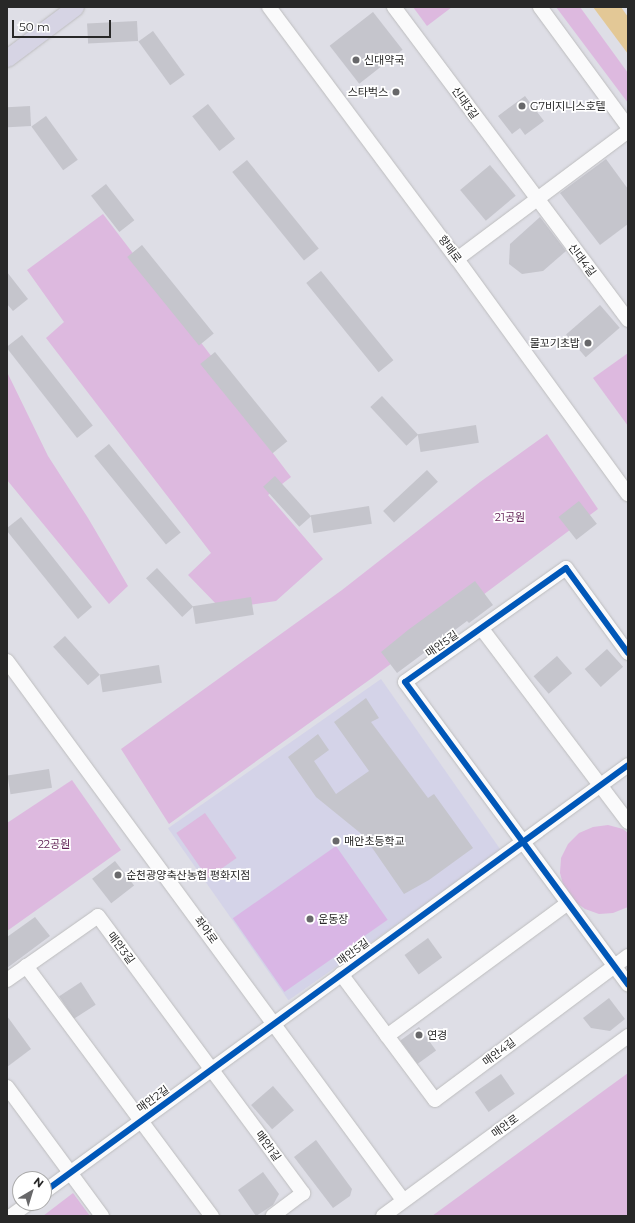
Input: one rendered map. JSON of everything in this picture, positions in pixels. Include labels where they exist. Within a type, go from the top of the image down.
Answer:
[{"type":"main road","points":[[7,58],[75,7]]},
{"type":"street","name":"향매로","points":[[268,7],[457,259],[628,494]]},
{"type":"street","name":"신대3길","points":[[394,7],[536,200]]},
{"type":"street","points":[[540,7],[628,127]]},
{"type":"street","points":[[457,259],[628,131]]},
{"type":"street","name":"신대4길","points":[[536,200],[628,320]]},
{"type":"street","name":"매안5길","points":[[522,842],[405,682],[566,568],[628,653]]},
{"type":"street","points":[[482,628],[628,822]]},
{"type":"street","name":"좌야로","points":[[7,661],[404,1200]]},
{"type":"street","name":"매안5길","points":[[274,1022],[628,765]]},
{"type":"street","points":[[522,842],[628,985]]},
{"type":"street","points":[[387,1036],[567,904]]},
{"type":"street","name":"매안3길","points":[[7,980],[98,916],[211,1068]]},
{"type":"street","name":"매안4길","points":[[341,974],[435,1100],[628,956]]},
{"type":"street","name":"매안2길","points":[[26,966],[212,1216]]},
{"type":"street","name":"매안2길","points":[[52,1186],[274,1022]]},
{"type":"street","name":"매안로","points":[[383,1216],[628,1036]]},
{"type":"street","name":"매안1길","points":[[211,1068],[303,1193],[273,1216]]},
{"type":"street","points":[[7,1087],[102,1216]]},
{"type":"shaded area","points":[[593,7],[621,7],[628,17],[628,54]]},
{"type":"shaded area","name":"매안초등학교","points":[[381,679],[501,851],[288,1000],[168,828]]},
{"type":"shaded area","name":"운동장","points":[[336,846],[388,920],[284,992],[233,918]]},
{"type":"green space","points":[[413,7],[452,7],[427,26]]},
{"type":"green space","points":[[556,7],[580,7],[628,73],[628,103]]},
{"type":"green space","points":[[103,214],[215,361],[206,365],[291,477],[268,495],[323,559],[276,601],[221,609],[188,575],[211,553],[46,338],[64,322],[27,270]]},
{"type":"green space","points":[[628,353],[628,426],[593,378]]},
{"type":"green space","points":[[7,372],[48,456],[88,518],[128,586],[109,604],[7,480]]},
{"type":"green space","name":"21공원","points":[[547,434],[598,509],[372,678],[169,824],[121,749],[342,590],[480,482]]},
{"type":"green space","name":"22공원","points":[[72,780],[121,850],[7,931],[7,823]]},
{"type":"green space","points":[[205,813],[237,858],[208,878],[176,833]]},
{"type":"green space","points":[[608,825],[623,829],[628,833],[628,907],[613,913],[599,914],[585,909],[572,900],[564,888],[560,873],[561,858],[568,844],[579,833],[593,827]]},
{"type":"green space","points":[[628,1073],[628,1216],[432,1216]]},
{"type":"green space","points":[[73,1193],[90,1216],[43,1216],[50,1211],[52,1211],[52,1209]]},
{"type":"building","points":[[373,12],[403,50],[359,84],[330,46]]},
{"type":"building","points":[[137,21],[138,41],[88,44],[87,24]]},
{"type":"building","points":[[153,31],[185,75],[170,85],[138,42]]},
{"type":"building","name":"G7비지니스호텔","points":[[525,96],[544,121],[525,135],[520,128],[512,134],[498,116]]},
{"type":"building","points":[[208,104],[235,139],[219,151],[192,116]]},
{"type":"building","points":[[30,106],[31,126],[8,127],[7,107]]},
{"type":"building","points":[[46,116],[78,160],[63,170],[31,127]]},
{"type":"building","points":[[606,159],[628,189],[628,224],[600,245],[560,193]]},
{"type":"building","points":[[247,160],[319,249],[304,261],[232,172]]},
{"type":"building","points":[[490,165],[516,196],[486,221],[460,190]]},
{"type":"building","points":[[106,184],[134,220],[119,232],[91,196]]},
{"type":"building","points":[[540,217],[566,251],[543,271],[522,274],[509,264],[510,244]]},
{"type":"building","points":[[142,245],[214,334],[199,346],[127,257]]},
{"type":"building","points":[[321,271],[393,360],[379,372],[306,283]]},
{"type":"building","points":[[7,272],[28,299],[13,311],[7,304]]},
{"type":"building","points":[[600,305],[620,328],[586,357],[566,335]]},
{"type":"building","points":[[22,335],[93,426],[77,438],[7,348]]},
{"type":"building","points":[[215,352],[287,441],[273,453],[200,364]]},
{"type":"building","points":[[382,396],[418,435],[406,446],[370,407]]},
{"type":"building","points":[[476,425],[479,443],[421,452],[418,434]]},
{"type":"building","points":[[109,444],[181,533],[166,545],[94,456]]},
{"type":"building","points":[[427,470],[438,482],[394,523],[383,511]]},
{"type":"building","points":[[275,476],[311,516],[299,527],[263,487]]},
{"type":"building","points":[[579,501],[597,524],[576,540],[559,517]]},
{"type":"building","points":[[369,506],[372,524],[314,533],[311,515]]},
{"type":"building","points":[[21,517],[92,607],[78,619],[7,531],[7,528]]},
{"type":"building","points":[[157,568],[193,607],[182,617],[146,578]]},
{"type":"building","points":[[475,581],[493,605],[469,623],[467,621],[397,673],[381,652],[408,630]]},
{"type":"building","points":[[251,597],[254,615],[196,624],[193,606]]},
{"type":"building","points":[[65,636],[100,675],[88,685],[53,647]]},
{"type":"building","points":[[607,649],[623,667],[601,687],[585,669]]},
{"type":"building","points":[[557,656],[572,673],[549,694],[534,676]]},
{"type":"building","points":[[159,665],[162,683],[103,692],[100,674]]},
{"type":"building","points":[[366,698],[379,718],[371,722],[428,798],[434,794],[473,848],[429,880],[404,894],[364,836],[316,797],[288,757],[318,734],[329,750],[314,761],[336,794],[369,771],[334,722]]},
{"type":"building","points":[[49,769],[52,788],[10,794],[8,776]]},
{"type":"building","points":[[115,861],[134,885],[111,903],[92,879]]},
{"type":"building","points":[[35,917],[50,936],[7,968],[7,937]]},
{"type":"building","points":[[428,938],[442,957],[419,974],[405,955]]},
{"type":"building","points":[[81,982],[96,1005],[74,1019],[59,996]]},
{"type":"building","points":[[609,998],[625,1019],[610,1031],[591,1028],[583,1018]]},
{"type":"building","points":[[7,1016],[31,1049],[7,1067]]},
{"type":"building","points":[[419,1027],[436,1050],[417,1064],[400,1041]]},
{"type":"building","points":[[501,1074],[515,1094],[489,1112],[475,1092]]},
{"type":"building","points":[[273,1086],[294,1110],[272,1129],[251,1105]]},
{"type":"building","points":[[316,1140],[352,1189],[350,1196],[333,1208],[294,1157]]},
{"type":"building","points":[[263,1172],[279,1194],[273,1205],[256,1216],[238,1190]]},
{"type":"cycle path","points":[[628,653],[566,568],[405,682],[628,985]]},
{"type":"cycle path","points":[[52,1186],[628,765]]},
{"type":"place","name":"신대약국","points":[[356,60]]},
{"type":"place","name":"스타벅스","points":[[396,92]]},
{"type":"place","name":"G7비지니스호텔","points":[[522,106]]},
{"type":"place","name":"물꼬기초밥","points":[[588,343]]},
{"type":"place","name":"매안초등학교","points":[[336,841]]},
{"type":"place","name":"순천광양축산농협 평화지점","points":[[118,875]]},
{"type":"place","name":"운동장","points":[[310,919]]},
{"type":"place","name":"연경","points":[[419,1035]]}]
